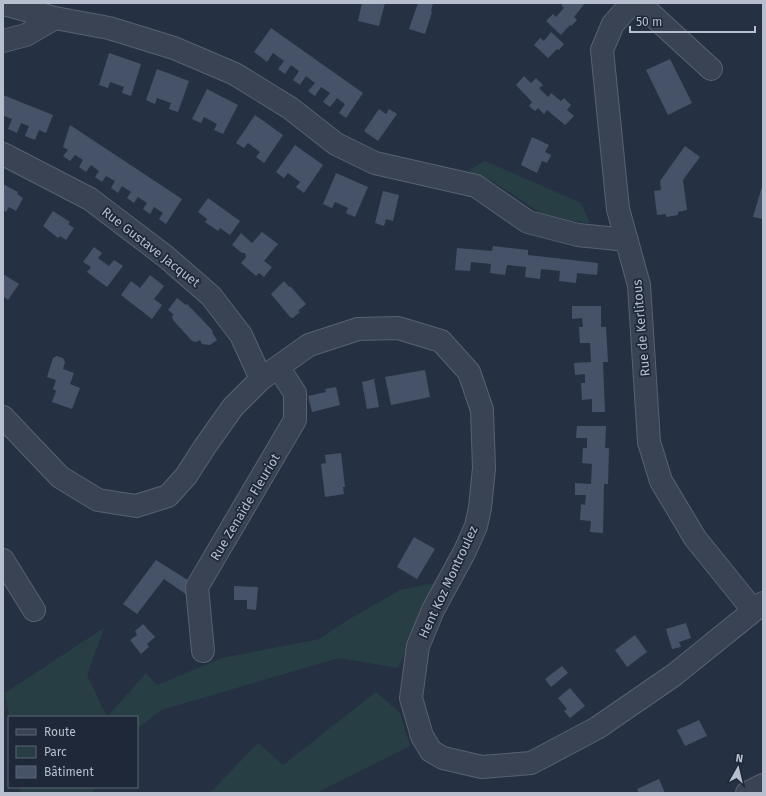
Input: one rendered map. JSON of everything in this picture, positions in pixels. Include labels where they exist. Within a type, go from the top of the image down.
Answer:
[{"type":"street","name":"Rue de Kerlitous","points":[[632,3],[613,24],[602,50],[618,209],[639,285],[650,442],[661,481],[695,538],[758,606]]},
{"type":"street","points":[[639,3],[711,69]]},
{"type":"street","points":[[3,4],[55,18],[109,28],[174,48],[235,74],[290,108],[336,144],[376,163],[476,186],[528,222],[578,234],[627,240]]},
{"type":"street","points":[[3,41],[26,36],[55,18]]},
{"type":"street","name":"Rue Gustave Jacquet","points":[[3,154],[90,199],[165,256],[211,296],[269,373]]},
{"type":"street","name":"Hent Koz Montroulez","points":[[3,417],[60,477],[98,500],[136,506],[168,496],[186,476],[206,444],[233,408],[269,373],[309,345],[358,329],[398,328],[441,341],[469,372],[482,410],[484,468],[480,508],[476,526],[465,551],[433,610],[418,646],[411,698],[422,736],[431,750],[443,758],[482,767],[531,763],[597,728],[674,675],[758,606]]},
{"type":"street","name":"Rue Zenaïde Fleuriot","points":[[203,652],[197,587],[295,420],[295,393],[269,373]]},
{"type":"street","points":[[3,560],[34,610]]},
{"type":"street","points":[[747,793],[763,785]]},
{"type":"green space","points":[[485,161],[581,203],[590,223],[567,220],[542,214],[494,182],[468,171]]},
{"type":"green space","points":[[439,582],[398,668],[339,658],[161,710],[138,728],[138,716],[108,716],[146,673],[157,685],[222,658],[320,639],[346,621],[400,590]]},
{"type":"green space","points":[[104,628],[87,675],[107,716],[9,716],[5,693]]},
{"type":"green space","points":[[376,692],[400,713],[410,746],[316,793],[210,793],[258,743],[283,765]]},
{"type":"green space","points":[[19,788],[95,788],[92,793],[20,793]]},
{"type":"building","points":[[362,3],[385,3],[379,26],[358,21]]},
{"type":"building","points":[[418,3],[433,3],[432,12],[425,34],[409,29]]},
{"type":"building","points":[[564,3],[585,3],[574,17],[577,20],[561,35],[546,21],[553,14],[556,17],[564,8],[561,5]]},
{"type":"building","points":[[271,28],[363,93],[346,118],[339,113],[345,104],[337,98],[330,107],[323,102],[330,93],[321,87],[315,96],[308,91],[315,83],[306,76],[300,85],[293,80],[299,71],[291,65],[285,74],[278,69],[284,61],[273,53],[267,62],[254,52]]},
{"type":"building","points":[[551,32],[564,44],[559,50],[557,49],[548,58],[534,45],[540,38],[544,41]]},
{"type":"building","points":[[109,53],[141,64],[131,96],[122,93],[124,87],[110,82],[108,88],[99,85]]},
{"type":"building","points":[[670,59],[692,103],[668,115],[646,70]]},
{"type":"building","points":[[157,69],[189,81],[178,112],[169,109],[171,103],[157,98],[155,104],[146,100]]},
{"type":"building","points":[[524,76],[531,83],[536,78],[543,85],[539,88],[548,97],[551,93],[561,101],[564,98],[571,105],[567,110],[574,116],[565,125],[547,110],[544,114],[538,108],[535,111],[529,106],[532,102],[516,85]]},
{"type":"building","points":[[207,89],[238,105],[223,134],[214,130],[217,124],[204,117],[201,123],[192,119]]},
{"type":"building","points":[[3,95],[53,115],[46,133],[39,130],[35,140],[25,136],[29,126],[21,123],[17,133],[8,129],[12,119],[4,116],[3,119]]},
{"type":"building","points":[[379,109],[386,114],[389,109],[397,114],[378,141],[364,131]]},
{"type":"building","points":[[255,115],[283,135],[264,163],[256,157],[260,152],[248,143],[244,148],[236,143]]},
{"type":"building","points":[[70,125],[182,199],[166,224],[159,219],[163,213],[154,207],[150,214],[143,209],[147,203],[138,197],[134,203],[127,198],[131,192],[122,186],[118,193],[111,188],[115,181],[106,176],[102,182],[95,177],[99,171],[91,165],[86,172],[79,167],[83,160],[75,155],[70,161],[63,156],[68,150],[63,147]]},
{"type":"building","points":[[532,137],[549,145],[545,152],[551,155],[547,163],[542,161],[537,173],[521,165]]},
{"type":"building","points":[[295,145],[323,165],[304,193],[296,187],[300,182],[288,173],[284,178],[276,172]]},
{"type":"building","points":[[685,146],[700,157],[683,180],[687,210],[678,212],[678,215],[666,217],[666,214],[657,215],[654,191],[661,190],[660,181]]},
{"type":"building","points":[[336,173],[368,187],[355,217],[346,213],[348,208],[335,202],[332,208],[323,204]]},
{"type":"building","points":[[763,183],[763,219],[753,217]]},
{"type":"building","points":[[3,184],[18,192],[17,194],[23,198],[16,211],[9,207],[6,212],[3,210]]},
{"type":"building","points":[[383,191],[399,195],[393,221],[386,219],[384,226],[375,223]]},
{"type":"building","points":[[208,198],[240,221],[230,235],[220,228],[218,231],[205,222],[207,219],[198,212]]},
{"type":"building","points":[[53,211],[70,222],[68,224],[74,228],[66,240],[60,236],[58,238],[43,226]]},
{"type":"building","points":[[262,232],[278,244],[264,261],[272,267],[264,277],[259,273],[256,276],[241,263],[246,257],[245,253],[242,253],[232,245],[241,233],[252,243]]},
{"type":"building","points":[[493,246],[528,250],[528,255],[598,263],[597,275],[577,273],[576,283],[559,281],[560,271],[541,269],[540,279],[525,277],[526,267],[507,265],[505,275],[490,273],[491,264],[471,262],[470,271],[455,270],[457,248],[492,251]]},
{"type":"building","points":[[94,247],[102,253],[98,258],[109,266],[114,260],[123,266],[107,287],[87,272],[91,267],[83,262]]},
{"type":"building","points":[[3,274],[19,284],[8,300],[3,296]]},
{"type":"building","points":[[150,275],[164,286],[154,299],[162,305],[152,319],[121,295],[131,281],[140,288]]},
{"type":"building","points":[[284,281],[306,304],[293,318],[290,317],[271,294]]},
{"type":"building","points":[[177,298],[186,305],[187,304],[213,331],[212,332],[217,340],[210,345],[202,344],[200,340],[196,342],[192,341],[173,320],[172,316],[174,315],[168,310]]},
{"type":"building","points":[[572,306],[601,306],[601,327],[606,327],[608,362],[603,362],[605,412],[592,412],[592,399],[582,400],[581,383],[585,383],[585,374],[575,375],[574,363],[591,362],[590,343],[580,343],[579,327],[583,327],[582,318],[572,319]]},
{"type":"building","points":[[57,356],[63,358],[65,362],[63,369],[74,373],[70,384],[80,388],[72,409],[52,402],[56,391],[53,389],[56,380],[47,377],[53,358]]},
{"type":"building","points":[[425,370],[430,397],[391,405],[385,377]]},
{"type":"building","points":[[374,379],[379,407],[367,409],[362,382]]},
{"type":"building","points":[[336,387],[340,405],[312,412],[308,396],[326,392],[325,389]]},
{"type":"building","points":[[577,426],[606,426],[605,448],[609,448],[608,484],[604,484],[603,533],[590,532],[591,521],[580,520],[581,504],[585,505],[586,495],[575,495],[575,483],[591,484],[592,464],[582,463],[583,448],[587,448],[587,438],[576,438]]},
{"type":"building","points":[[341,453],[345,487],[343,487],[344,494],[325,497],[321,464],[326,463],[325,455]]},
{"type":"building","points":[[414,537],[435,549],[417,579],[397,567]]},
{"type":"building","points":[[156,560],[194,584],[190,597],[164,579],[137,614],[123,604]]},
{"type":"building","points":[[234,586],[258,587],[256,610],[247,609],[247,600],[234,600]]},
{"type":"building","points":[[686,623],[691,638],[679,642],[681,647],[672,649],[666,629]]},
{"type":"building","points":[[143,624],[155,637],[147,644],[149,647],[141,654],[130,640],[137,635],[135,631]]},
{"type":"building","points":[[635,635],[647,652],[627,667],[615,650]]},
{"type":"building","points":[[562,666],[568,673],[551,687],[545,679]]},
{"type":"building","points":[[570,688],[585,706],[570,718],[564,711],[567,709],[558,698]]},
{"type":"building","points":[[699,720],[707,736],[685,746],[677,730]]},
{"type":"building","points":[[659,779],[665,793],[639,793],[637,789]]}]
